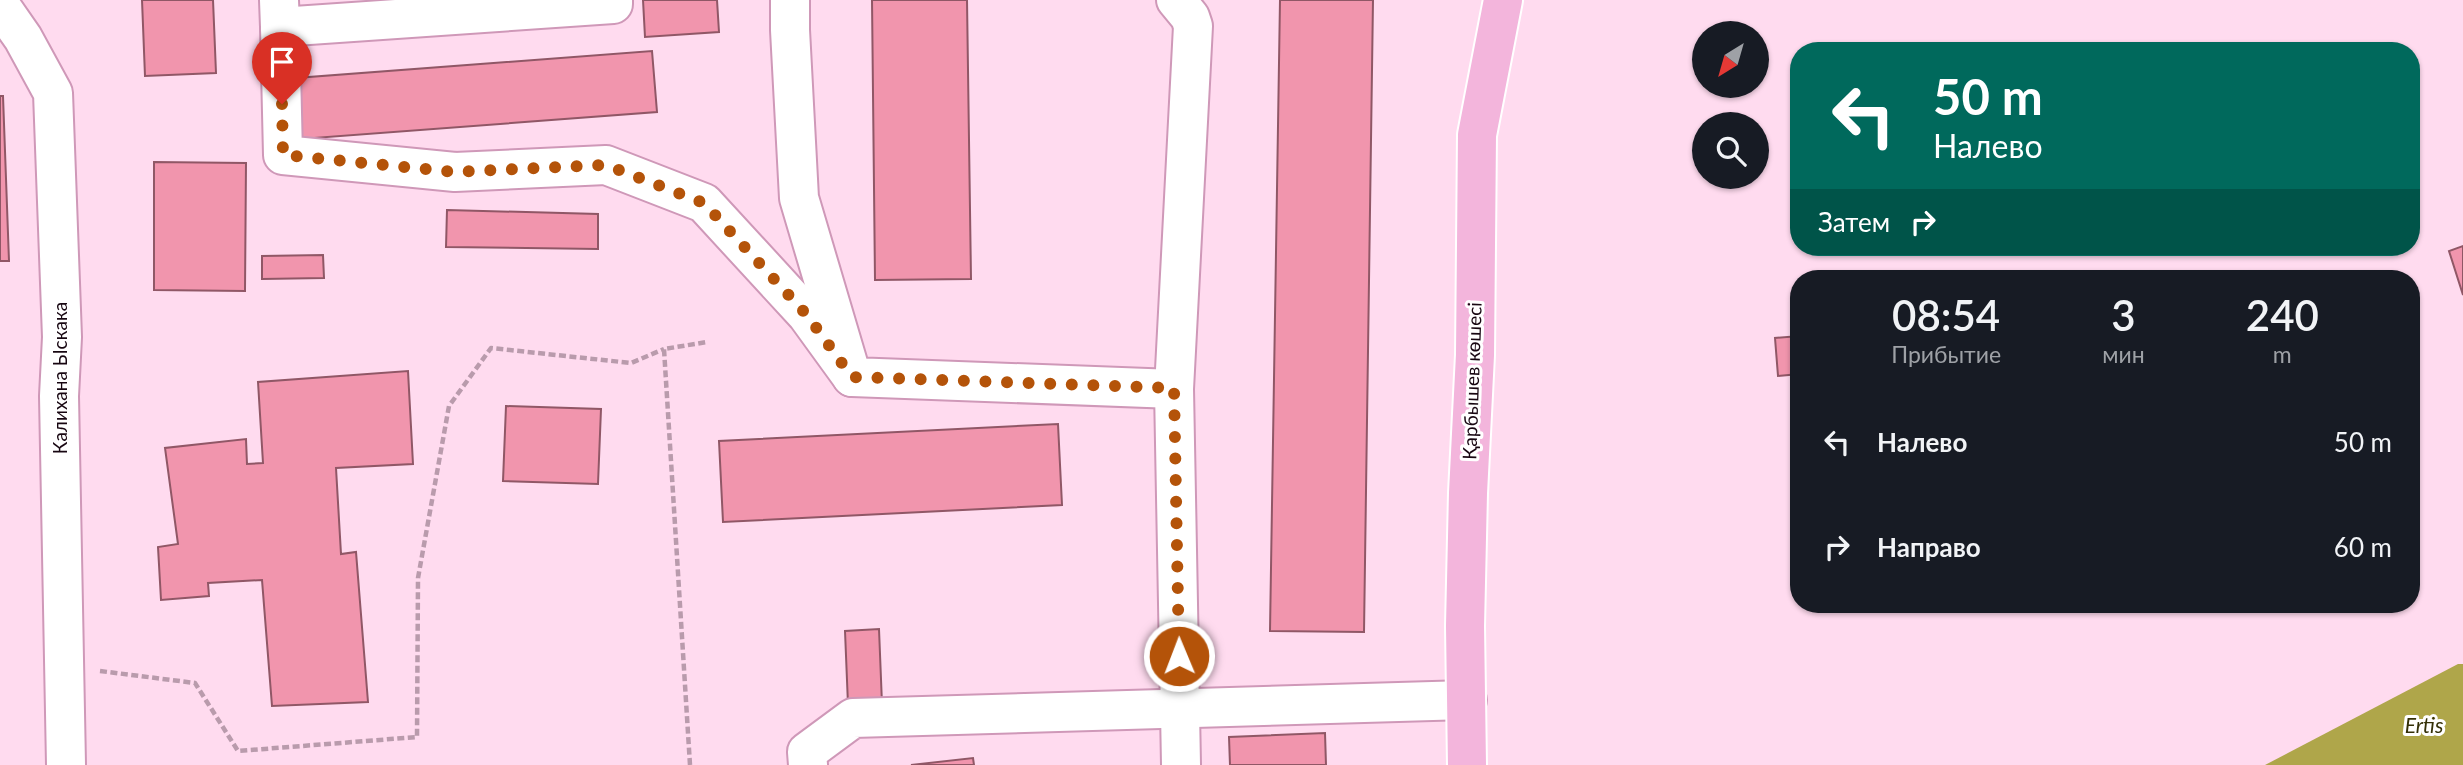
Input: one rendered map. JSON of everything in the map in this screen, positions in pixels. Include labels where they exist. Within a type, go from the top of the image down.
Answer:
[{"type":"main road","name":"Қарбышев көшесі","points":[[1467,765],[1465,626],[1475,355],[1476,135],[1503,0]]},
{"type":"street","points":[[613,0],[613,4],[279,14],[283,155],[455,172],[606,165],[704,203],[807,315],[852,377]]},
{"type":"street","points":[[790,0],[799,198],[852,377]]},
{"type":"street","points":[[1176,0],[1190,17],[1193,26],[1174,388],[1181,765]]},
{"type":"street","name":"Калихана Ыскака","points":[[0,5],[23,38],[53,93],[62,337],[59,396],[66,765]]},
{"type":"street","points":[[852,377],[1174,388]]},
{"type":"street","points":[[808,765],[807,752],[853,719],[1467,700]]},
{"type":"path","points":[[64,666],[195,683],[238,751],[417,737],[418,578],[449,407],[491,348],[631,363],[664,349],[707,342]]},
{"type":"path","points":[[664,349],[690,765]]},
{"type":"water","name":"Ertis","points":[[2458,664],[2463,664],[2463,765],[2265,765]]},
{"type":"building","points":[[142,0],[213,0],[216,73],[145,76]]},
{"type":"building","points":[[643,0],[717,0],[719,32],[645,37]]},
{"type":"building","points":[[872,0],[967,0],[971,279],[875,280]]},
{"type":"building","points":[[1280,0],[1373,0],[1364,632],[1270,631]]},
{"type":"building","points":[[652,51],[657,112],[301,139],[296,78]]},
{"type":"building","points":[[0,96],[3,96],[9,261],[0,261]]},
{"type":"building","points":[[154,162],[246,163],[245,291],[154,290]]},
{"type":"building","points":[[447,210],[598,214],[598,249],[446,247]]},
{"type":"building","points":[[2463,246],[2463,295],[2449,251]]},
{"type":"building","points":[[323,255],[324,278],[262,279],[262,256]]},
{"type":"building","points":[[1790,337],[1790,375],[1778,376],[1775,338]]},
{"type":"building","points":[[408,371],[413,464],[336,468],[341,554],[356,552],[368,702],[272,706],[262,580],[208,583],[209,596],[161,600],[158,547],[178,544],[165,448],[246,439],[247,464],[263,463],[258,382]]},
{"type":"building","points":[[506,406],[601,409],[598,484],[503,481]]},
{"type":"building","points":[[1058,424],[1062,505],[723,522],[719,441]]},
{"type":"building","points":[[879,629],[882,704],[848,705],[845,631]]},
{"type":"building","points":[[1325,733],[1326,765],[1230,765],[1229,737]]},
{"type":"building","points":[[973,758],[974,765],[911,765]]},
{"type":"route","points":[[282,104],[283,155],[455,172],[606,165],[704,203],[807,315],[852,377],[1174,388],[1179,656]]}]
